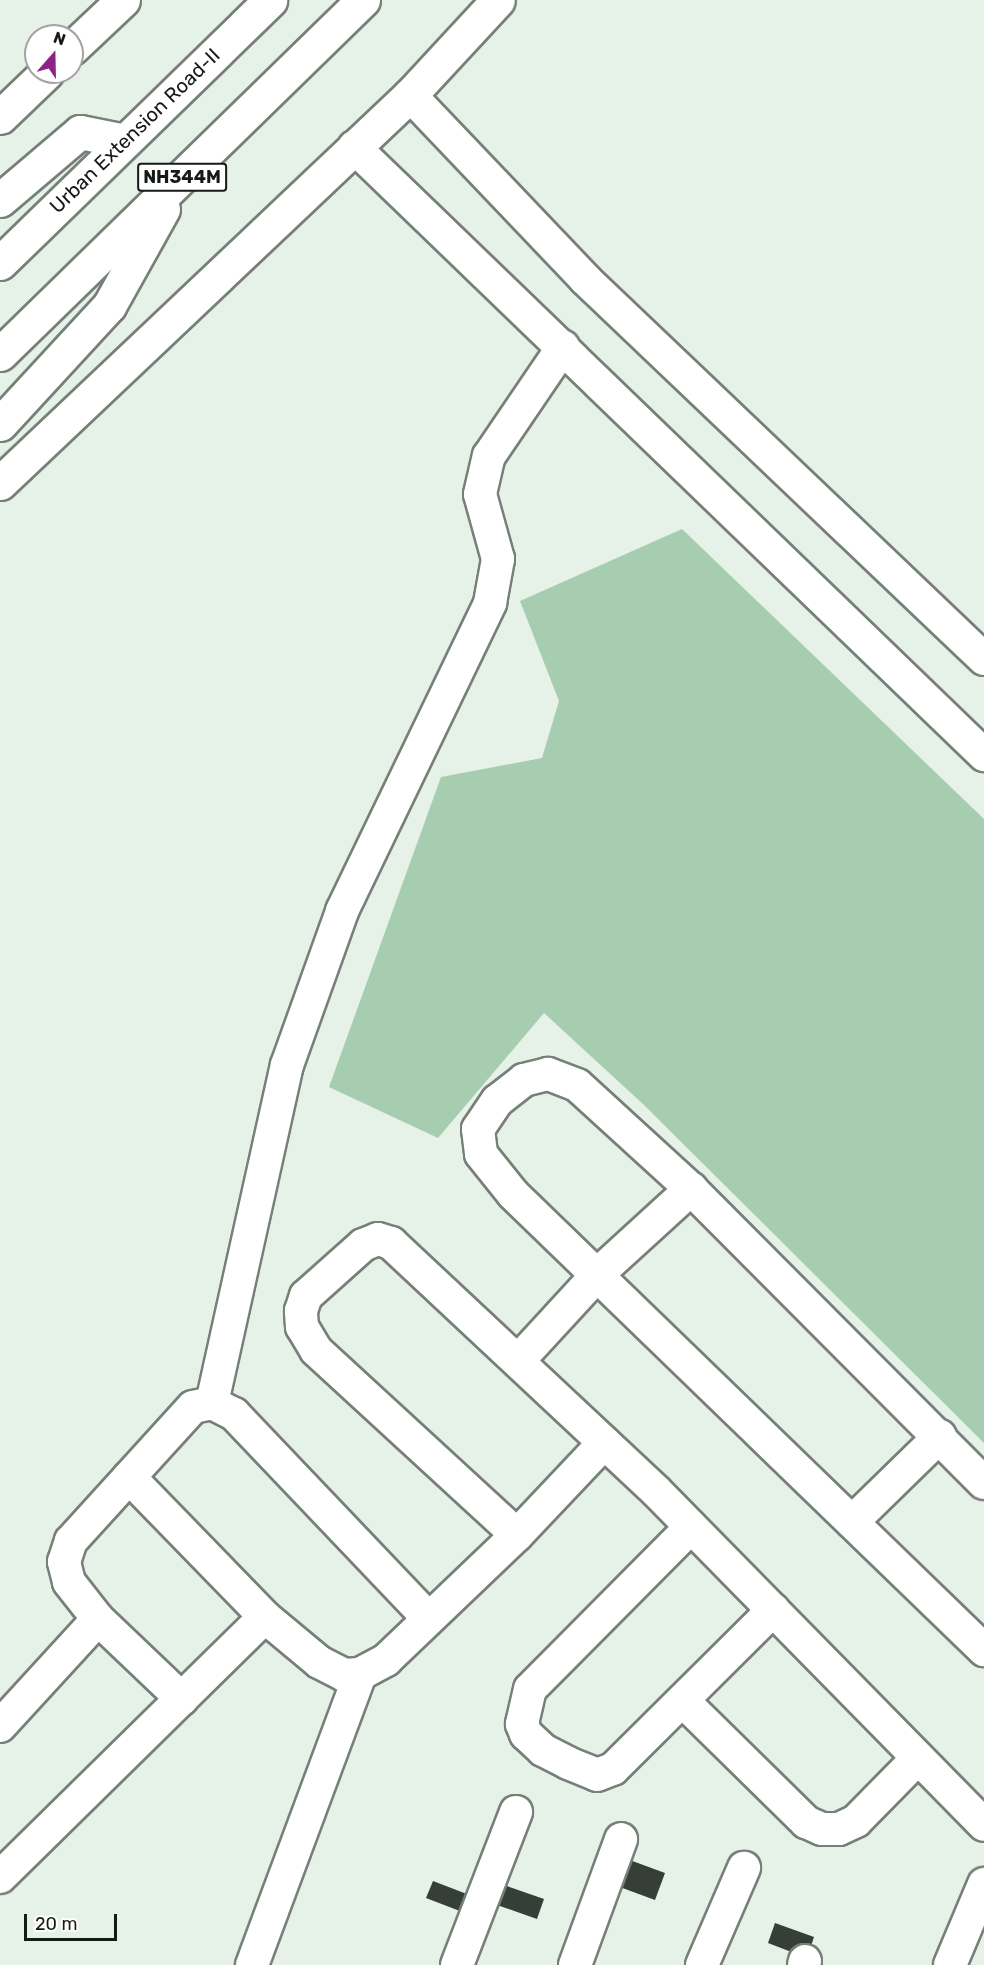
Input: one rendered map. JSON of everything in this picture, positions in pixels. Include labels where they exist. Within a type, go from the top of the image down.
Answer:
[{"type":"main road","points":[[84,37],[123,0]]},
{"type":"main road","name":"Urban Extension Road-II","points":[[0,263],[270,0]]},
{"type":"main road","name":"NH344M","points":[[0,354],[363,0]]},
{"type":"main road","points":[[0,483],[410,95],[498,0]]},
{"type":"main road","points":[[0,117],[34,84]]},
{"type":"main road","points":[[0,200],[80,132],[125,141]]},
{"type":"main road","points":[[0,424],[109,306],[180,179]]},
{"type":"street","points":[[410,95],[585,279],[984,659]]},
{"type":"street","points":[[354,147],[984,755]]},
{"type":"street","points":[[212,1403],[287,1065],[342,911],[490,603],[498,559],[480,494],[489,456],[563,347]]},
{"type":"street","points":[[984,1483],[940,1436],[691,1189],[577,1085],[548,1074],[524,1080],[497,1101],[478,1129],[481,1154],[513,1194],[599,1274],[984,1650]]},
{"type":"street","points":[[518,1361],[599,1274],[691,1189]]},
{"type":"street","points":[[517,1535],[316,1350],[302,1327],[301,1311],[306,1296],[363,1245],[378,1239],[391,1243],[518,1361],[691,1527],[984,1825]]},
{"type":"street","points":[[182,1699],[98,1619],[69,1582],[64,1562],[71,1541],[193,1407],[212,1403],[234,1414],[428,1618]]},
{"type":"street","points":[[852,1522],[940,1436]]},
{"type":"street","points":[[129,1477],[265,1617],[319,1662],[344,1675],[360,1674],[386,1660],[517,1535],[604,1443]]},
{"type":"street","points":[[691,1527],[530,1689],[522,1724],[526,1734],[543,1750],[597,1775],[626,1760],[773,1610]]},
{"type":"street","points":[[0,1877],[265,1617]]},
{"type":"street","points":[[0,1726],[98,1619]]},
{"type":"street","points":[[252,1965],[360,1674]]},
{"type":"street","points":[[683,1701],[806,1822],[822,1829],[839,1829],[856,1821],[918,1758]]},
{"type":"street","points":[[457,1965],[516,1812]]},
{"type":"street","points":[[575,1965],[621,1839]]},
{"type":"street","points":[[702,1965],[744,1868]]},
{"type":"street","points":[[950,1965],[984,1884]]},
{"type":"green space","points":[[682,529],[984,819],[984,1443],[644,1105],[544,1013],[438,1138],[329,1087],[441,777],[542,758],[559,701],[520,601]]},
{"type":"building","points":[[627,1859],[665,1873],[655,1900],[617,1886]]},
{"type":"building","points":[[433,1881],[472,1896],[465,1913],[426,1898]]},
{"type":"building","points":[[504,1885],[544,1899],[537,1919],[497,1905]]},
{"type":"building","points":[[775,1923],[814,1937],[807,1958],[768,1943]]}]
